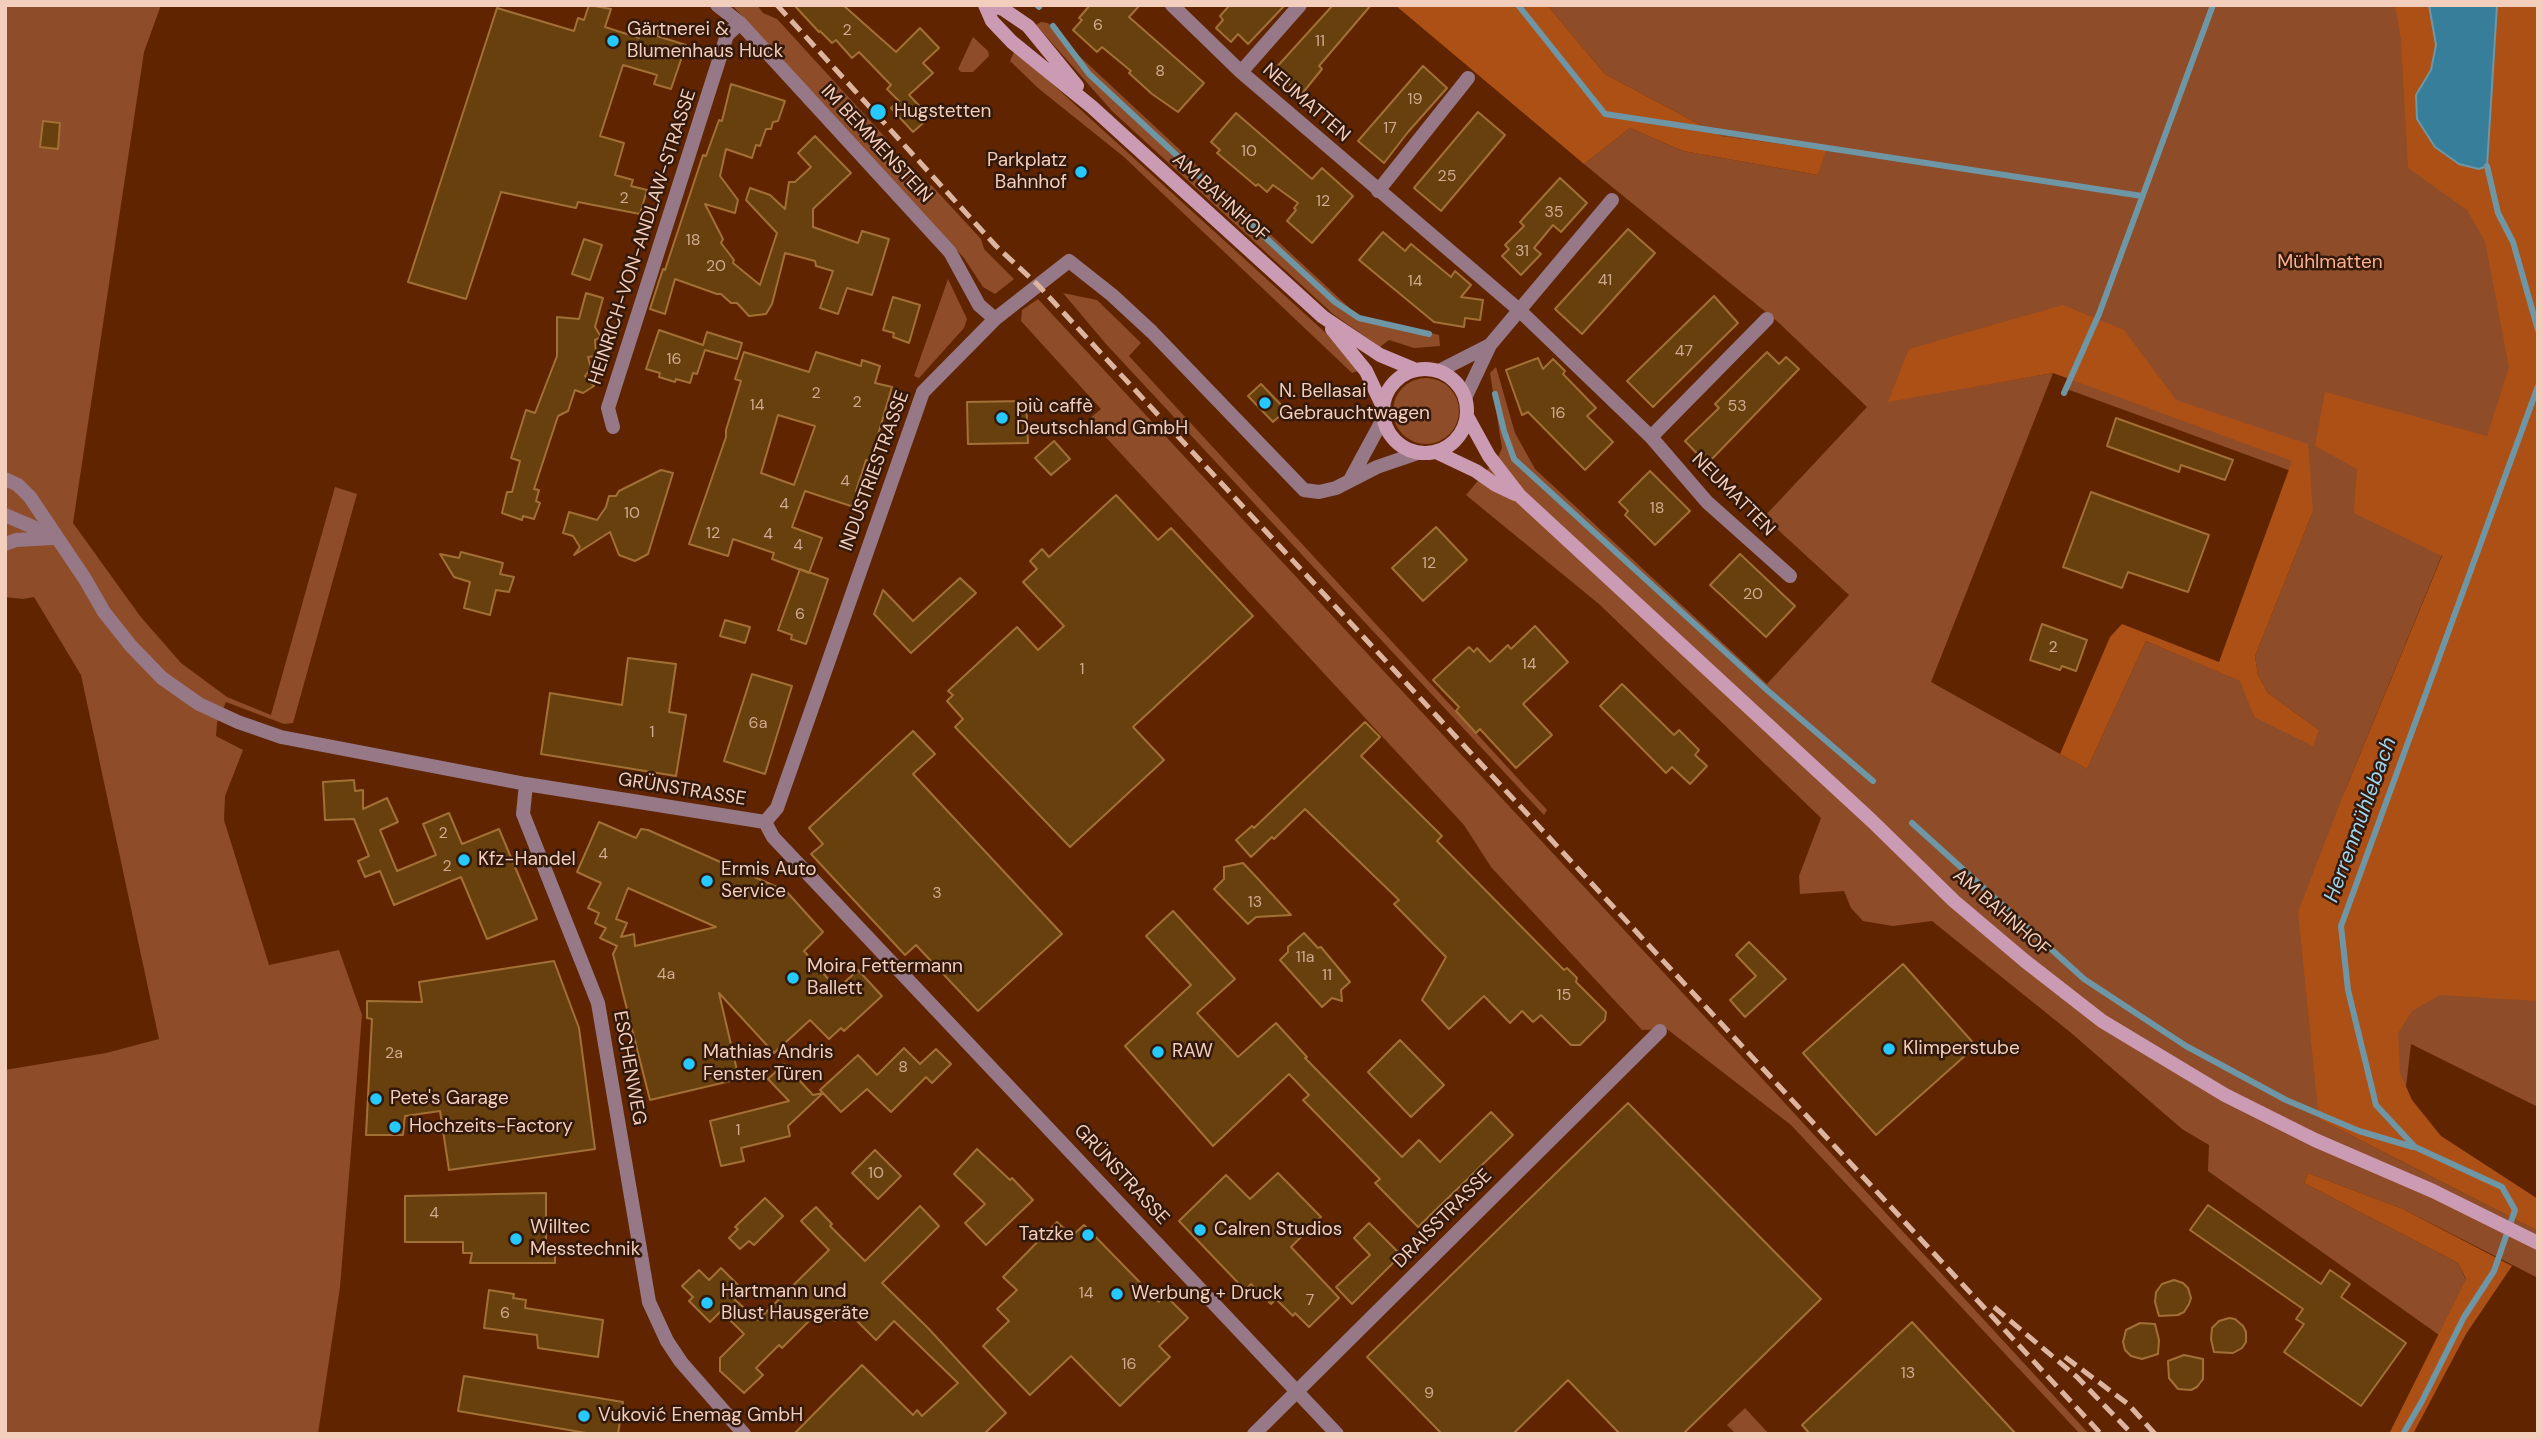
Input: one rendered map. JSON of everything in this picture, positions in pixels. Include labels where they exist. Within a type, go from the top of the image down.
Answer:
[{"type":"main road","name":"AM BAHNHOF","points":[[985,5],[992,21],[1012,42],[1092,107],[1323,317],[1380,355],[1416,370],[1439,371]]},
{"type":"main road","name":"AM BAHNHOF","points":[[991,5],[1003,9],[1028,26],[1092,107]]},
{"type":"main road","name":"AM BAHNHOF","points":[[1323,317],[1366,371],[1387,429],[1397,442],[1418,453],[1436,452],[1520,496]]},
{"type":"main road","points":[[1383,413],[1386,395],[1392,384],[1416,370]]},
{"type":"main road","points":[[1439,371],[1452,379],[1465,398]]},
{"type":"main road","name":"AM BAHNHOF","points":[[1465,398],[1467,416],[1489,456],[1520,496],[1862,811],[1954,901],[2025,961],[2102,1021],[2225,1095],[2315,1140],[2504,1224],[2538,1243]]},
{"type":"main road","points":[[1436,452],[1454,441],[1463,429],[1467,416]]},
{"type":"street","name":"IM BEMMENSTEIN","points":[[717,5],[740,23],[950,252],[979,304],[995,319]]},
{"type":"street","name":"NEUMATTEN","points":[[1172,5],[1241,72],[1518,309],[1651,437],[1707,502],[1790,576]]},
{"type":"street","name":"NEUMATTEN","points":[[1241,72],[1300,5]]},
{"type":"street","name":"HEINRICH-VON-ANDLAW-STRASSE","points":[[613,427],[608,408],[727,35],[740,23]]},
{"type":"street","points":[[1378,191],[1468,78]]},
{"type":"street","points":[[1465,398],[1490,345],[1612,200]]},
{"type":"street","name":"INDUSTRIESTRASSE","points":[[765,822],[777,808],[923,392],[995,319],[1069,261],[1112,295],[1152,332],[1304,489],[1319,492],[1336,488],[1377,467],[1418,453]]},
{"type":"street","points":[[1651,437],[1767,319]]},
{"type":"street","points":[[1439,371],[1490,345]]},
{"type":"street","points":[[1349,481],[1383,413]]},
{"type":"street","name":"GRÜNSTRASSE","points":[[5,479],[18,485],[30,497],[104,612],[131,646],[162,678],[199,704],[238,722],[281,737],[526,783],[765,822],[773,837],[1337,1434]]},
{"type":"street","points":[[5,515],[57,537]]},
{"type":"street","points":[[5,544],[16,540],[57,537]]},
{"type":"street","name":"ESCHENWEG","points":[[526,783],[523,814],[598,1003],[649,1302],[667,1341],[681,1362],[744,1434]]},
{"type":"street","name":"DRAISSTRASSE","points":[[1254,1434],[1660,1031]]},
{"type":"green space","points":[[5,5],[161,5],[144,52],[73,523],[140,616],[181,663],[227,697],[271,715],[335,487],[357,494],[293,723],[284,724],[226,702],[217,723],[216,736],[243,750],[225,796],[224,820],[269,965],[339,950],[362,1015],[340,1287],[318,1434],[5,1434],[5,1070],[106,1053],[159,1039],[81,675],[34,597],[5,597]]},
{"type":"green space","points":[[732,5],[757,5],[763,13],[777,19],[885,137],[896,157],[918,179],[932,186],[981,239],[984,249],[1014,279],[995,294],[983,287],[964,258]]},
{"type":"green space","name":"Mühlmatten","points":[[1547,5],[2538,5],[2538,1107],[2411,1044],[2402,1121],[2374,1096],[2472,570],[2442,555],[2344,793],[2319,1119],[2538,1231],[2538,1278],[2403,1209],[2308,1173],[2304,1183],[2458,1263],[2466,1280],[2439,1335],[2208,1171],[2209,1145],[2182,1129],[2070,1032],[1932,921],[1893,926],[1863,921],[1851,908],[1844,891],[1800,894],[1799,876],[1821,818],[1599,604],[1466,495],[1498,457],[1502,448],[1490,373],[1496,367],[1515,433],[1535,469],[1767,684],[1849,595],[1764,517],[1867,407],[1778,322],[1584,164],[1630,128],[1683,151],[1818,175],[1825,150],[1721,136],[1605,74]],"holes":[[[2090,316],[2064,388],[2291,471],[2313,511],[2255,656],[2258,675],[2268,693],[2319,730],[2254,717],[2241,681],[2146,641],[2087,769],[1931,682],[2053,373],[1889,401]]]},
{"type":"green space","points":[[1041,22],[1052,27],[1054,25],[1075,52],[1357,315],[1439,335],[1440,346],[1414,348],[1389,340],[1380,347],[1333,314],[1112,111],[1036,25]]},
{"type":"green space","points":[[973,37],[988,51],[989,56],[973,72],[961,72],[958,69]]},
{"type":"green space","points":[[1015,50],[1328,335],[1358,371],[1352,373],[1124,157],[1038,88],[1010,61]]},
{"type":"green space","points":[[948,279],[967,319],[964,328],[919,378],[914,376]]},
{"type":"green space","points":[[1063,293],[1097,300],[1141,343],[1129,356],[1547,810],[1544,815],[1106,344]]},
{"type":"green space","points":[[1038,299],[2089,1434],[2080,1434],[1791,1125],[1667,1029],[1642,1030],[1491,867],[1464,825],[1089,419],[1101,409],[1021,321],[1022,310]]},
{"type":"green space","points":[[1426,378],[1449,388],[1459,411],[1449,434],[1426,444],[1403,434],[1393,411],[1403,388]]},
{"type":"green space","points":[[1745,1408],[1769,1434],[1736,1434],[1727,1425]]},
{"type":"shaded area","points":[[1395,5],[1547,5],[1605,74],[1721,136],[1826,150],[1818,175],[1683,151],[1630,128],[1584,164]]},
{"type":"shaded area","points":[[2395,5],[2429,5],[2432,14],[2436,45],[2431,70],[2416,95],[2492,61],[2497,5],[2538,5],[2538,1001],[2440,995],[2412,1011],[2398,1033],[2400,1073],[2412,1100],[2441,1136],[2538,1199],[2538,1231],[2319,1119],[2298,912],[2442,556],[2354,513],[2357,469],[2315,446],[2325,392],[2487,436],[2509,367],[2485,241],[2467,210],[2408,168],[2401,40]]},
{"type":"shaded area","points":[[2063,305],[2124,330],[2176,400],[2308,444],[2313,511],[2255,656],[2258,675],[2268,693],[2319,730],[2313,746],[2254,717],[2240,681],[2146,641],[2087,769],[2060,754],[2110,637],[2122,624],[2219,662],[2292,461],[2053,373],[1888,402],[1909,349]]},
{"type":"shaded area","points":[[2308,1173],[2403,1209],[2512,1266],[2466,1334],[2413,1434],[2389,1434],[2466,1279],[2458,1263],[2304,1183]]},
{"type":"water","points":[[2429,5],[2497,5],[2487,166],[2479,169],[2459,164],[2435,147],[2417,119],[2416,95],[2431,70],[2436,45]]},
{"type":"building","points":[[589,5],[611,9],[605,27],[639,38],[643,26],[659,31],[657,36],[686,45],[671,89],[654,84],[657,75],[623,65],[600,136],[624,143],[615,175],[633,180],[631,186],[647,190],[640,214],[578,202],[576,208],[501,192],[466,299],[408,282],[497,8],[574,31],[578,18],[584,20]]},
{"type":"building","points":[[794,5],[843,5],[896,52],[920,28],[939,48],[923,63],[933,73],[909,95],[930,117],[913,132],[891,108],[899,101],[887,89],[891,85],[859,52],[852,58],[836,40],[832,43]]},
{"type":"building","points":[[1090,5],[1140,5],[1129,17],[1204,83],[1178,112],[1152,94],[1129,73],[1131,71],[1102,47],[1097,52],[1073,30]]},
{"type":"building","points":[[1230,5],[1285,5],[1248,44],[1238,34],[1231,42],[1216,28],[1223,20],[1220,16]]},
{"type":"building","points":[[1333,5],[1371,5],[1319,66],[1322,69],[1301,95],[1274,70]]},
{"type":"building","points":[[1423,66],[1447,88],[1384,163],[1358,141]]},
{"type":"building","points":[[731,84],[785,101],[778,121],[773,122],[771,129],[766,129],[752,158],[726,149],[720,176],[738,200],[735,213],[705,204],[723,239],[721,243],[734,260],[733,263],[760,285],[777,233],[746,200],[750,188],[770,195],[785,209],[789,182],[795,182],[811,167],[798,153],[815,136],[851,173],[813,209],[813,227],[858,243],[862,231],[889,239],[872,295],[847,288],[838,314],[820,308],[833,271],[816,266],[815,261],[785,253],[772,304],[766,314],[749,316],[737,303],[731,303],[721,294],[675,279],[665,314],[650,309],[703,155],[706,156],[719,120],[722,121]]},
{"type":"building","points":[[1478,112],[1505,135],[1441,211],[1414,188]]},
{"type":"building","points":[[1236,113],[1312,179],[1322,168],[1353,196],[1312,243],[1287,221],[1298,203],[1273,185],[1267,192],[1258,184],[1256,186],[1217,153],[1220,150],[1211,142]]},
{"type":"building","points":[[43,121],[60,123],[58,149],[40,147]]},
{"type":"building","points":[[1560,178],[1587,203],[1561,232],[1553,225],[1534,248],[1541,254],[1521,275],[1502,256],[1509,249],[1505,245],[1524,226],[1520,222]]},
{"type":"building","points":[[1628,229],[1655,253],[1582,334],[1555,309]]},
{"type":"building","points":[[1383,232],[1405,251],[1411,244],[1451,277],[1455,271],[1471,285],[1461,297],[1483,300],[1480,320],[1465,318],[1464,327],[1434,322],[1359,260]]},
{"type":"building","points":[[584,239],[602,245],[590,280],[572,274]]},
{"type":"building","points":[[586,293],[603,298],[595,327],[601,337],[595,340],[596,356],[588,357],[591,368],[585,376],[594,386],[583,393],[575,390],[568,411],[558,416],[534,489],[539,490],[536,501],[540,503],[534,519],[523,516],[522,520],[502,513],[507,492],[512,492],[520,461],[511,458],[526,410],[535,413],[557,356],[557,317],[579,319]]},
{"type":"building","points":[[1714,296],[1738,323],[1653,407],[1627,381]]},
{"type":"building","points":[[893,297],[920,305],[909,343],[893,337],[894,333],[883,330]]},
{"type":"building","points":[[659,330],[703,345],[707,332],[742,343],[737,359],[705,350],[697,374],[693,373],[690,383],[676,379],[675,382],[646,369]]},
{"type":"building","points":[[744,352],[809,372],[816,352],[861,366],[862,360],[880,366],[875,383],[892,387],[870,462],[866,460],[856,491],[859,492],[854,507],[805,491],[792,527],[822,538],[809,573],[772,559],[774,553],[733,539],[728,556],[689,544],[726,437],[741,381],[735,379]],"holes":[[[778,415],[815,426],[794,485],[761,473]]]},
{"type":"building","points":[[1767,352],[1779,364],[1786,357],[1799,369],[1707,464],[1685,441],[1719,408],[1715,404]]},
{"type":"building","points":[[1538,358],[1543,369],[1553,359],[1565,371],[1563,374],[1596,408],[1587,416],[1613,442],[1585,470],[1528,412],[1522,415],[1506,370]]},
{"type":"building","points":[[1261,384],[1286,410],[1273,422],[1248,396]]},
{"type":"building","points":[[1026,401],[1028,443],[968,444],[967,402]]},
{"type":"building","points":[[2116,418],[2233,460],[2225,480],[2181,465],[2179,472],[2107,446]]},
{"type":"building","points":[[1054,441],[1070,459],[1051,475],[1035,458]]},
{"type":"building","points":[[661,470],[673,473],[648,554],[635,561],[619,555],[610,532],[574,555],[580,547],[573,536],[563,533],[569,512],[597,520],[606,507],[609,496],[616,496],[619,491]]},
{"type":"building","points":[[1650,471],[1690,511],[1655,545],[1625,515],[1628,511],[1619,502]]},
{"type":"building","points":[[2091,492],[2209,535],[2188,592],[2128,572],[2122,588],[2063,567]]},
{"type":"building","points":[[1116,495],[1158,540],[1171,528],[1253,616],[1133,727],[1164,760],[1070,847],[955,727],[963,719],[947,701],[953,695],[948,691],[1017,627],[1038,650],[1064,626],[1023,582],[1037,569],[1030,561],[1042,549],[1049,557]]},
{"type":"building","points":[[1436,527],[1467,560],[1423,601],[1392,568]]},
{"type":"building","points":[[461,552],[503,563],[500,574],[514,577],[509,592],[496,590],[490,615],[464,608],[470,582],[454,577],[440,554],[459,558]]},
{"type":"building","points":[[1740,554],[1795,606],[1766,637],[1710,585]]},
{"type":"building","points":[[800,569],[828,579],[806,644],[791,639],[792,635],[778,630]]},
{"type":"building","points":[[960,578],[976,593],[911,653],[874,614],[883,590],[913,621]]},
{"type":"building","points":[[725,620],[750,627],[745,643],[720,636]]},
{"type":"building","points":[[2042,624],[2087,640],[2076,671],[2062,666],[2060,670],[2030,660]]},
{"type":"building","points":[[1535,626],[1568,662],[1523,704],[1552,735],[1516,768],[1480,729],[1476,733],[1456,711],[1459,707],[1433,680],[1469,647],[1474,652],[1477,648],[1490,662],[1508,645],[1511,649]]},
{"type":"building","points":[[628,658],[676,664],[669,712],[686,715],[676,776],[541,754],[550,693],[622,705]]},
{"type":"building","points":[[752,674],[792,686],[765,774],[724,761]]},
{"type":"building","points":[[1622,684],[1674,735],[1679,730],[1699,750],[1695,755],[1707,766],[1690,784],[1672,767],[1666,773],[1600,706]]},
{"type":"building","points":[[1365,722],[1380,737],[1361,756],[1442,836],[1437,841],[1564,970],[1567,968],[1577,978],[1576,982],[1606,1012],[1605,1020],[1580,1045],[1571,1045],[1541,1015],[1533,1022],[1522,1011],[1510,1023],[1484,996],[1449,1029],[1422,1000],[1446,957],[1394,904],[1399,900],[1305,809],[1251,857],[1236,840],[1252,826],[1254,828]]},
{"type":"building","points":[[913,731],[935,754],[913,774],[1062,934],[978,1011],[916,945],[905,955],[811,854],[823,844],[809,828]]},
{"type":"building","points":[[354,780],[355,791],[363,790],[363,809],[387,798],[398,822],[380,830],[397,871],[436,855],[423,824],[449,813],[462,844],[499,829],[537,919],[487,939],[461,877],[394,905],[380,871],[365,877],[358,861],[369,856],[354,819],[325,820],[323,782]]},
{"type":"building","points":[[599,822],[636,838],[641,829],[648,830],[786,891],[823,932],[804,951],[837,989],[858,970],[882,996],[844,1031],[841,1028],[829,1039],[810,1020],[774,1053],[719,993],[739,1079],[650,1100],[613,954],[617,946],[600,938],[606,928],[595,923],[599,913],[588,908],[601,883],[577,872]],"holes":[[[628,888],[716,927],[635,946],[634,934],[621,937],[627,923],[616,919]]]},
{"type":"building","points":[[1243,863],[1291,915],[1256,917],[1248,924],[1214,889],[1224,879],[1224,867]]},
{"type":"building","points":[[1173,911],[1235,979],[1197,1013],[1238,1057],[1276,1023],[1307,1057],[1305,1058],[1402,1157],[1419,1140],[1440,1162],[1491,1112],[1513,1135],[1418,1227],[1375,1183],[1380,1179],[1303,1100],[1309,1095],[1289,1074],[1213,1146],[1125,1046],[1191,985],[1146,936]]},
{"type":"building","points":[[1304,933],[1318,948],[1321,947],[1350,982],[1341,990],[1342,1001],[1332,998],[1322,1007],[1280,960],[1288,952],[1288,947]]},
{"type":"building","points":[[1749,942],[1786,979],[1745,1017],[1730,1000],[1756,976],[1736,955]]},
{"type":"building","points":[[554,961],[579,1028],[595,1149],[449,1170],[440,1111],[405,1116],[403,1135],[366,1135],[372,1019],[367,1018],[367,1001],[422,1002],[419,982]]},
{"type":"building","name":"Klimperstube","points":[[1903,964],[1976,1046],[1876,1135],[1803,1053]]},
{"type":"building","points":[[1400,1040],[1444,1085],[1411,1117],[1368,1072]]},
{"type":"building","points":[[904,1048],[920,1064],[936,1049],[951,1064],[932,1083],[926,1077],[891,1112],[867,1089],[841,1112],[820,1090],[858,1055],[877,1075]]},
{"type":"building","points":[[784,1064],[813,1095],[823,1093],[788,1126],[790,1136],[741,1148],[744,1161],[721,1166],[710,1121],[789,1101],[768,1079]]},
{"type":"building","points":[[1628,1103],[1821,1299],[1683,1434],[1620,1434],[1568,1380],[1513,1434],[1442,1434],[1367,1357]]},
{"type":"building","points":[[977,1149],[1010,1180],[1012,1178],[1033,1200],[986,1245],[965,1223],[985,1204],[954,1174]]},
{"type":"building","points":[[875,1150],[901,1176],[878,1199],[852,1173]]},
{"type":"building","points":[[1278,1173],[1321,1217],[1291,1247],[1339,1298],[1309,1327],[1276,1299],[1271,1304],[1251,1284],[1245,1290],[1179,1221],[1226,1175],[1250,1199]]},
{"type":"building","points":[[546,1193],[546,1244],[555,1244],[555,1263],[470,1263],[472,1253],[463,1253],[463,1242],[405,1242],[405,1196]]},
{"type":"building","points":[[765,1198],[783,1216],[754,1245],[749,1241],[740,1249],[729,1238],[738,1229],[735,1227]]},
{"type":"building","points":[[2208,1205],[2321,1284],[2330,1270],[2350,1284],[2341,1297],[2406,1343],[2361,1406],[2284,1352],[2304,1324],[2296,1319],[2303,1309],[2190,1230]]},
{"type":"building","points":[[920,1206],[939,1226],[882,1283],[928,1328],[1006,1413],[984,1434],[794,1434],[862,1365],[913,1415],[917,1410],[922,1416],[958,1383],[894,1321],[876,1340],[846,1310],[835,1321],[822,1308],[782,1348],[779,1345],[756,1368],[763,1375],[744,1393],[720,1371],[720,1358],[744,1334],[721,1311],[710,1322],[689,1301],[693,1297],[682,1286],[699,1270],[709,1280],[721,1268],[743,1290],[734,1299],[758,1320],[829,1250],[801,1221],[816,1207],[832,1224],[830,1226],[865,1261]]},
{"type":"building","points":[[1057,1222],[1072,1236],[1084,1225],[1159,1302],[1166,1296],[1188,1318],[1159,1346],[1170,1357],[1120,1406],[1071,1356],[1030,1395],[983,1346],[1009,1321],[997,1309],[1017,1290],[1003,1277]]},
{"type":"building","points":[[1369,1223],[1401,1255],[1352,1304],[1336,1287],[1370,1255],[1354,1238]]},
{"type":"building","points":[[2174,1280],[2188,1288],[2191,1298],[2189,1304],[2184,1312],[2178,1315],[2159,1316],[2155,1302],[2156,1292],[2162,1284]]},
{"type":"building","points":[[489,1290],[514,1294],[513,1298],[526,1300],[525,1308],[603,1320],[598,1357],[538,1348],[537,1335],[484,1328]]},
{"type":"building","points":[[2235,1319],[2243,1326],[2246,1342],[2233,1353],[2214,1352],[2212,1328],[2219,1321]]},
{"type":"building","points":[[1912,1322],[2016,1434],[1810,1434],[1802,1425]]},
{"type":"building","points":[[2140,1323],[2155,1324],[2159,1340],[2158,1354],[2142,1359],[2131,1356],[2125,1350],[2123,1342],[2126,1330]]},
{"type":"building","points":[[2184,1355],[2203,1359],[2203,1379],[2191,1390],[2178,1389],[2169,1378],[2168,1361]]},
{"type":"building","points":[[464,1376],[623,1402],[618,1434],[592,1434],[458,1411]]},
{"type":"waterway","points":[[1518,5],[1605,114],[2142,196]]},
{"type":"waterway","points":[[2064,393],[2099,314],[2213,5]]},
{"type":"waterway","points":[[1053,26],[1089,74],[1335,302],[1359,318],[1429,334]]},
{"type":"waterway","name":"Herrenmühlebach","points":[[2487,166],[2498,213],[2513,242],[2538,330]]},
{"type":"waterway","name":"Herrenmühlebach","points":[[2403,1434],[2464,1317],[2494,1271],[2515,1210],[2502,1187],[2415,1147],[2376,1105],[2348,990],[2341,926],[2538,386]]},
{"type":"waterway","points":[[1495,394],[1514,459],[1767,690],[1873,781]]},
{"type":"waterway","points":[[1912,823],[2084,979],[2186,1046],[2286,1100],[2359,1131],[2413,1147]]},
{"type":"railway","points":[[777,5],[996,246],[1037,284],[2101,1434]]},
{"type":"railway","points":[[1994,1307],[2077,1377],[2132,1434]]},
{"type":"railway","points":[[2065,1357],[2128,1404],[2155,1434]]},
{"type":"place","name":"Gärtnerei & Blumenhaus Huck","points":[[613,41]]},
{"type":"place","name":"Hugstetten","points":[[878,112]]},
{"type":"place","name":"Parkplatz Bahnhof","points":[[1081,172]]},
{"type":"place","name":"N. Bellasai Gebrauchtwagen","points":[[1265,403]]},
{"type":"place","name":"più caffè Deutschland GmbH","points":[[1002,418]]},
{"type":"place","name":"Kfz-Handel","points":[[464,860]]},
{"type":"place","name":"Ermis Auto Service","points":[[707,881]]},
{"type":"place","name":"Moira Fettermann Ballett","points":[[793,978]]},
{"type":"place","name":"Klimperstube","points":[[1889,1049]]},
{"type":"place","name":"RAW","points":[[1158,1052]]},
{"type":"place","name":"Mathias Andris Fenster Türen","points":[[689,1064]]},
{"type":"place","name":"Pete's Garage","points":[[376,1099]]},
{"type":"place","name":"Hochzeits-Factory","points":[[395,1127]]},
{"type":"place","name":"Calren Studios","points":[[1200,1230]]},
{"type":"place","name":"Tatzke","points":[[1088,1235]]},
{"type":"place","name":"Willtec Messtechnik","points":[[516,1239]]},
{"type":"place","name":"Werbung + Druck","points":[[1117,1294]]},
{"type":"place","name":"Hartmann und Blust Hausgeräte","points":[[707,1303]]},
{"type":"place","name":"Vuković Enemag GmbH","points":[[584,1416]]}]
